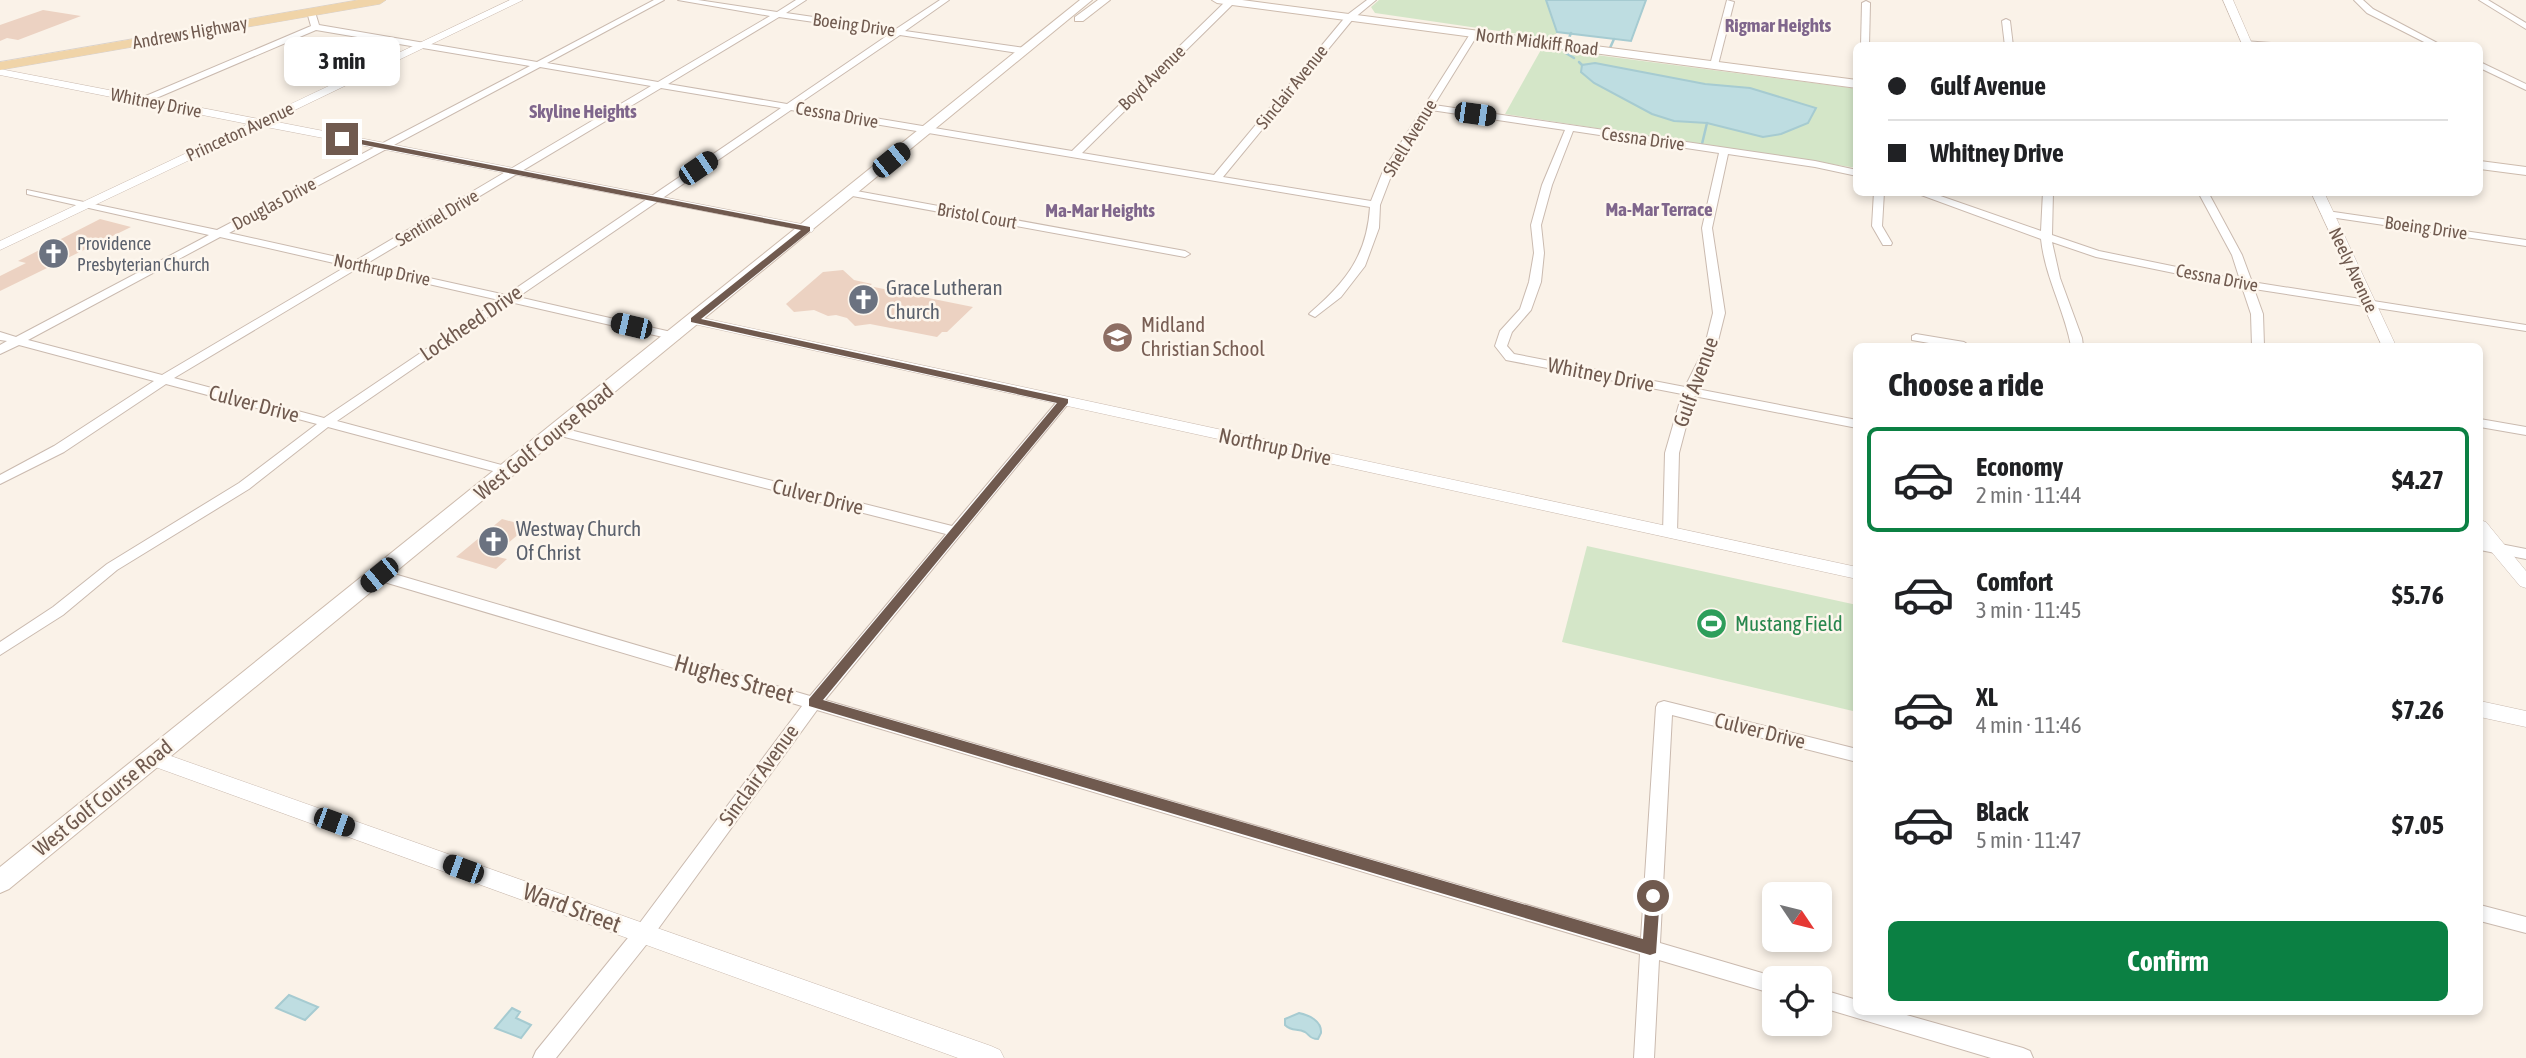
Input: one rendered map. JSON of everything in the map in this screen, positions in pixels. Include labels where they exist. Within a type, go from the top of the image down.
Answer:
[{"type":"main road","name":"Andrews Highway","points":[[0,66],[380,0]]},
{"type":"main road","name":"West Golf Course Road","points":[[0,881],[676,336],[1087,0]]},
{"type":"main road","points":[[1049,31],[1087,16],[1105,0]]},
{"type":"main road","name":"North Midkiff Road","points":[[1217,0],[1853,83]]},
{"type":"main road","points":[[2483,164],[2526,171]]},
{"type":"street","name":"Princeton Avenue","points":[[0,247],[518,0]]},
{"type":"street","name":"Douglas Drive","points":[[0,351],[660,0]]},
{"type":"street","name":"Boeing Drive","points":[[682,0],[1025,51]]},
{"type":"street","name":"Sentinel Drive","points":[[0,480],[59,449],[163,380],[802,0]]},
{"type":"street","name":"Lockheed Drive","points":[[0,649],[58,611],[111,567],[244,485],[326,423],[945,0]]},
{"type":"street","name":"Sinclair Avenue","points":[[1217,178],[1350,18],[1372,0]]},
{"type":"street","points":[[2228,0],[2246,42]]},
{"type":"street","points":[[2358,0],[2387,20],[2431,42]]},
{"type":"street","points":[[2483,0],[2526,27]]},
{"type":"street","name":"Boyd Avenue","points":[[1074,155],[1230,2]]},
{"type":"street","points":[[1714,65],[1730,2]]},
{"type":"street","points":[[1865,42],[1866,3]]},
{"type":"street","points":[[144,100],[315,27],[311,12]]},
{"type":"street","points":[[2006,21],[2009,42]]},
{"type":"street","name":"Cessna Drive","points":[[315,27],[1375,205]]},
{"type":"street","name":"Shell Avenue","points":[[1315,314],[1337,295],[1360,266],[1374,228],[1375,205],[1388,171],[1474,34]]},
{"type":"street","points":[[2483,66],[2526,87]]},
{"type":"street","name":"Whitney Drive","points":[[0,72],[807,229]]},
{"type":"street","name":"Cessna Drive","points":[[1428,107],[1815,164],[1853,172]]},
{"type":"street","name":"Whitney Drive","points":[[1570,128],[1547,186],[1536,225],[1539,253],[1535,282],[1525,310],[1506,331],[1501,346],[1510,357],[1853,423]]},
{"type":"street","name":"Gulf Avenue","points":[[1670,533],[1672,453],[1689,392],[1710,349],[1719,313],[1707,228],[1724,151]]},
{"type":"street","name":"Northrup Drive","points":[[31,192],[676,336]]},
{"type":"street","name":"Bristol Court","points":[[852,193],[1185,254]]},
{"type":"street","points":[[1879,196],[1877,226],[1887,243]]},
{"type":"street","name":"Cessna Drive","points":[[1929,196],[2046,239],[2096,254],[2248,285],[2526,328]]},
{"type":"street","points":[[2047,196],[2043,222],[2046,239],[2058,290],[2076,329],[2077,343]]},
{"type":"street","points":[[2205,196],[2237,255],[2248,285],[2257,314],[2258,343]]},
{"type":"street","name":"Neely Avenue","points":[[2319,196],[2388,343]]},
{"type":"street","name":"Boeing Drive","points":[[2327,214],[2526,243]]},
{"type":"street","name":"Northrup Drive","points":[[694,320],[1853,572]]},
{"type":"street","name":"Culver Drive","points":[[0,336],[508,471]]},
{"type":"street","points":[[1916,338],[1946,343]]},
{"type":"street","name":"Sinclair Avenue","points":[[543,1058],[643,933],[814,702],[1064,401]]},
{"type":"street","points":[[2483,424],[2526,431]]},
{"type":"street","name":"Culver Drive","points":[[558,431],[956,532]]},
{"type":"street","points":[[2483,530],[2526,582]]},
{"type":"street","points":[[2483,546],[2526,554]]},
{"type":"street","name":"Hughes Street","points":[[379,575],[1762,981]]},
{"type":"street","name":"Culver Drive","points":[[1650,948],[1664,707],[1853,755]]},
{"type":"street","points":[[2483,710],[2526,719]]},
{"type":"street","name":"Ward Street","points":[[154,758],[991,1058]]},
{"type":"street","points":[[2483,914],[2526,925]]},
{"type":"street","points":[[1644,1058],[1650,948]]},
{"type":"street","points":[[1832,1002],[1853,1008]]},
{"type":"street","points":[[1876,1015],[2023,1058]]},
{"type":"green space","points":[[1379,0],[1550,0],[1557,32],[1554,39],[1375,13],[1371,7]]},
{"type":"green space","points":[[1542,48],[1852,88],[1853,167],[1505,114]]},
{"type":"green space","name":"Mustang Field","points":[[1587,546],[1853,604],[1853,711],[1562,642]]},
{"type":"water","points":[[1546,0],[1646,0],[1631,41],[1557,32]]},
{"type":"water","points":[[1595,63],[1705,84],[1750,88],[1816,108],[1808,123],[1781,134],[1763,137],[1707,123],[1674,121],[1652,114],[1594,83],[1581,72],[1582,65]]},
{"type":"water","points":[[289,995],[318,1007],[305,1020],[276,1008]]},
{"type":"water","points":[[512,1008],[520,1012],[516,1018],[531,1025],[521,1038],[495,1028]]},
{"type":"water","points":[[1299,1013],[1317,1022],[1321,1029],[1318,1039],[1285,1025],[1285,1019]]},
{"type":"building","points":[[43,10],[81,16],[18,40],[7,38],[0,41],[0,25]]},
{"type":"building","name":"Providence Presbyterian Church","points":[[100,219],[131,227],[0,291],[0,276],[26,263],[18,261]]},
{"type":"building","name":"Grace Lutheran Church","points":[[843,270],[854,280],[872,284],[869,286],[973,307],[947,332],[942,332],[937,337],[870,324],[855,326],[847,318],[836,315],[828,316],[814,310],[794,312],[786,304],[823,272]]},
{"type":"building","name":"Westway Church Of Christ","points":[[502,519],[528,526],[493,556],[507,559],[496,569],[456,557]]},
{"type":"waterway","points":[[1567,43],[1571,33]]},
{"type":"waterway","points":[[1610,48],[1614,39]]},
{"type":"waterway","points":[[1565,49],[1564,52],[1574,58]]},
{"type":"waterway","points":[[1579,62],[1582,65]]},
{"type":"waterway","points":[[1702,144],[1707,123]]},
{"type":"place","name":"Providence Presbyterian Church","points":[[54,254]]},
{"type":"place","name":"Grace Lutheran Church","points":[[863,300]]},
{"type":"place","name":"Midland Christian School","points":[[1118,337]]},
{"type":"place","name":"Westway Church Of Christ","points":[[493,541]]},
{"type":"place","name":"Mustang Field","points":[[1712,624]]},
{"type":"district","name":"Rigmar Heights","points":[[1778,25]]},
{"type":"district","name":"Skyline Heights","points":[[583,111]]},
{"type":"district","name":"Ma-Mar Terrace","points":[[1659,209]]},
{"type":"district","name":"Ma-Mar Heights","points":[[1100,210]]},
{"type":"route","points":[[342,139],[807,229],[694,320],[1064,401],[814,702],[1650,948],[1653,896]]}]
